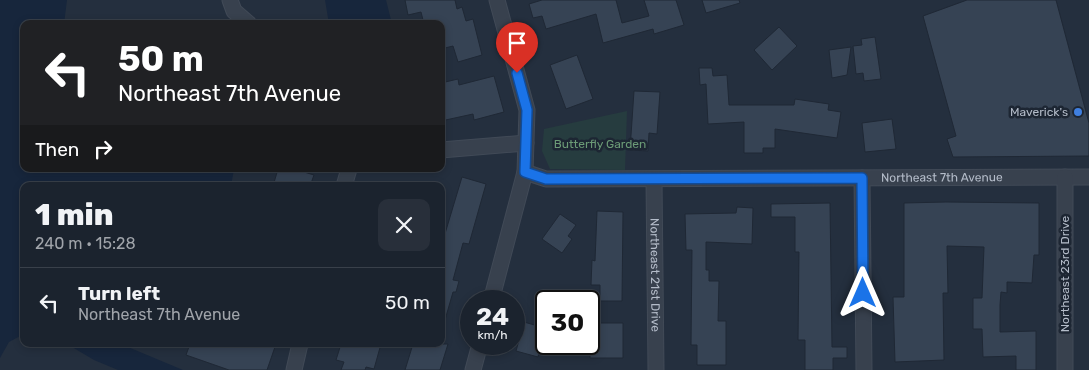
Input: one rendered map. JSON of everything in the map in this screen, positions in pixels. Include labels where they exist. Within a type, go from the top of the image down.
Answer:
[{"type":"street","points":[[230,0],[234,11],[244,20]]},
{"type":"street","points":[[494,290],[525,172],[527,110],[497,0]]},
{"type":"street","points":[[445,150],[526,143]]},
{"type":"street","name":"Northeast 7th Avenue","points":[[525,172],[546,179],[654,180],[1089,177]]},
{"type":"street","points":[[862,178],[864,370]]},
{"type":"street","name":"Northeast 23rd Drive","points":[[1065,178],[1065,370]]},
{"type":"street","name":"Northeast 21st Drive","points":[[654,180],[656,370]]},
{"type":"street","points":[[294,370],[299,347]]},
{"type":"street","points":[[473,370],[477,355]]},
{"type":"green space","name":"Butterfly Garden","points":[[627,111],[625,170],[550,169],[542,151],[544,129]]},
{"type":"water","points":[[0,0],[67,0],[64,20],[20,20],[20,172],[233,172],[232,182],[20,182],[20,336],[9,342],[0,358]]},
{"type":"water","points":[[325,0],[386,0],[391,20],[328,20]]},
{"type":"water","points":[[72,347],[128,347],[183,370],[118,370],[94,360]]},
{"type":"building","points":[[405,0],[455,0],[457,9],[462,7],[466,21],[473,19],[482,55],[458,62],[453,46],[445,48],[445,20],[423,20],[421,12],[408,15]]},
{"type":"building","points":[[542,0],[616,0],[622,23],[649,16],[644,0],[676,0],[684,25],[654,34],[653,29],[603,43],[596,14],[546,29],[542,16],[533,18],[529,4]]},
{"type":"building","points":[[702,0],[739,0],[740,3],[706,13]]},
{"type":"building","points":[[967,0],[1056,0],[1089,123],[1089,156],[953,157],[947,139],[956,136],[923,16]]},
{"type":"building","points":[[779,27],[797,46],[772,70],[754,50]]},
{"type":"building","points":[[875,37],[881,79],[864,81],[863,73],[856,74],[853,46],[862,45],[861,39]]},
{"type":"building","points":[[851,47],[847,75],[832,78],[829,50]]},
{"type":"building","points":[[577,55],[593,99],[566,109],[550,65]]},
{"type":"building","points":[[699,68],[712,68],[713,76],[727,75],[729,105],[794,105],[795,99],[829,104],[828,110],[841,112],[837,138],[775,129],[775,148],[763,148],[763,153],[744,153],[744,122],[708,124],[706,84],[700,85]]},
{"type":"building","points":[[494,76],[504,112],[474,120],[473,114],[445,120],[445,82],[458,79],[459,85]]},
{"type":"building","points":[[634,91],[660,92],[657,134],[649,133],[648,151],[630,150]]},
{"type":"building","points":[[892,119],[896,149],[865,152],[862,123]]},
{"type":"building","points":[[277,172],[304,172],[314,175],[311,182],[274,182]]},
{"type":"building","points":[[462,177],[486,184],[469,244],[463,243],[453,280],[459,281],[456,292],[453,292],[445,320],[445,234]]},
{"type":"building","points":[[830,203],[832,347],[847,347],[847,358],[833,358],[833,370],[805,370],[805,340],[798,340],[799,252],[795,252],[795,217],[771,217],[771,204]]},
{"type":"building","points":[[904,203],[1039,203],[1039,255],[1034,255],[1032,283],[1007,282],[1007,293],[1001,292],[1000,305],[1000,332],[1036,331],[1036,370],[1016,370],[1016,356],[983,357],[982,329],[973,329],[973,298],[982,298],[984,247],[947,246],[948,293],[943,293],[944,360],[895,362],[893,297],[904,297]]},
{"type":"building","points":[[737,207],[753,208],[752,244],[706,242],[706,270],[709,270],[709,281],[719,281],[718,321],[726,321],[726,365],[697,365],[697,345],[691,345],[692,250],[686,250],[685,214],[736,213]]},
{"type":"building","points":[[597,211],[623,212],[622,301],[600,301],[600,285],[591,285],[592,260],[595,261]]},
{"type":"building","points":[[560,214],[576,225],[568,236],[572,239],[562,253],[542,239]]},
{"type":"building","points":[[525,322],[535,325],[535,355],[538,355],[538,357],[525,353]]},
{"type":"building","points":[[600,323],[623,323],[623,358],[590,358],[590,355],[600,355]]},
{"type":"building","points":[[445,344],[448,344],[440,370],[405,370],[412,347],[445,347]]},
{"type":"building","points":[[189,347],[275,347],[267,370],[229,370],[186,355]]},
{"type":"building","points":[[340,347],[380,347],[374,369],[366,367],[365,370],[341,370],[344,362],[336,360]]},
{"type":"place","name":"Maverick's","points":[[1078,112]]},
{"type":"route","points":[[517,73],[527,110],[525,172],[546,179],[862,178],[863,293]]}]
